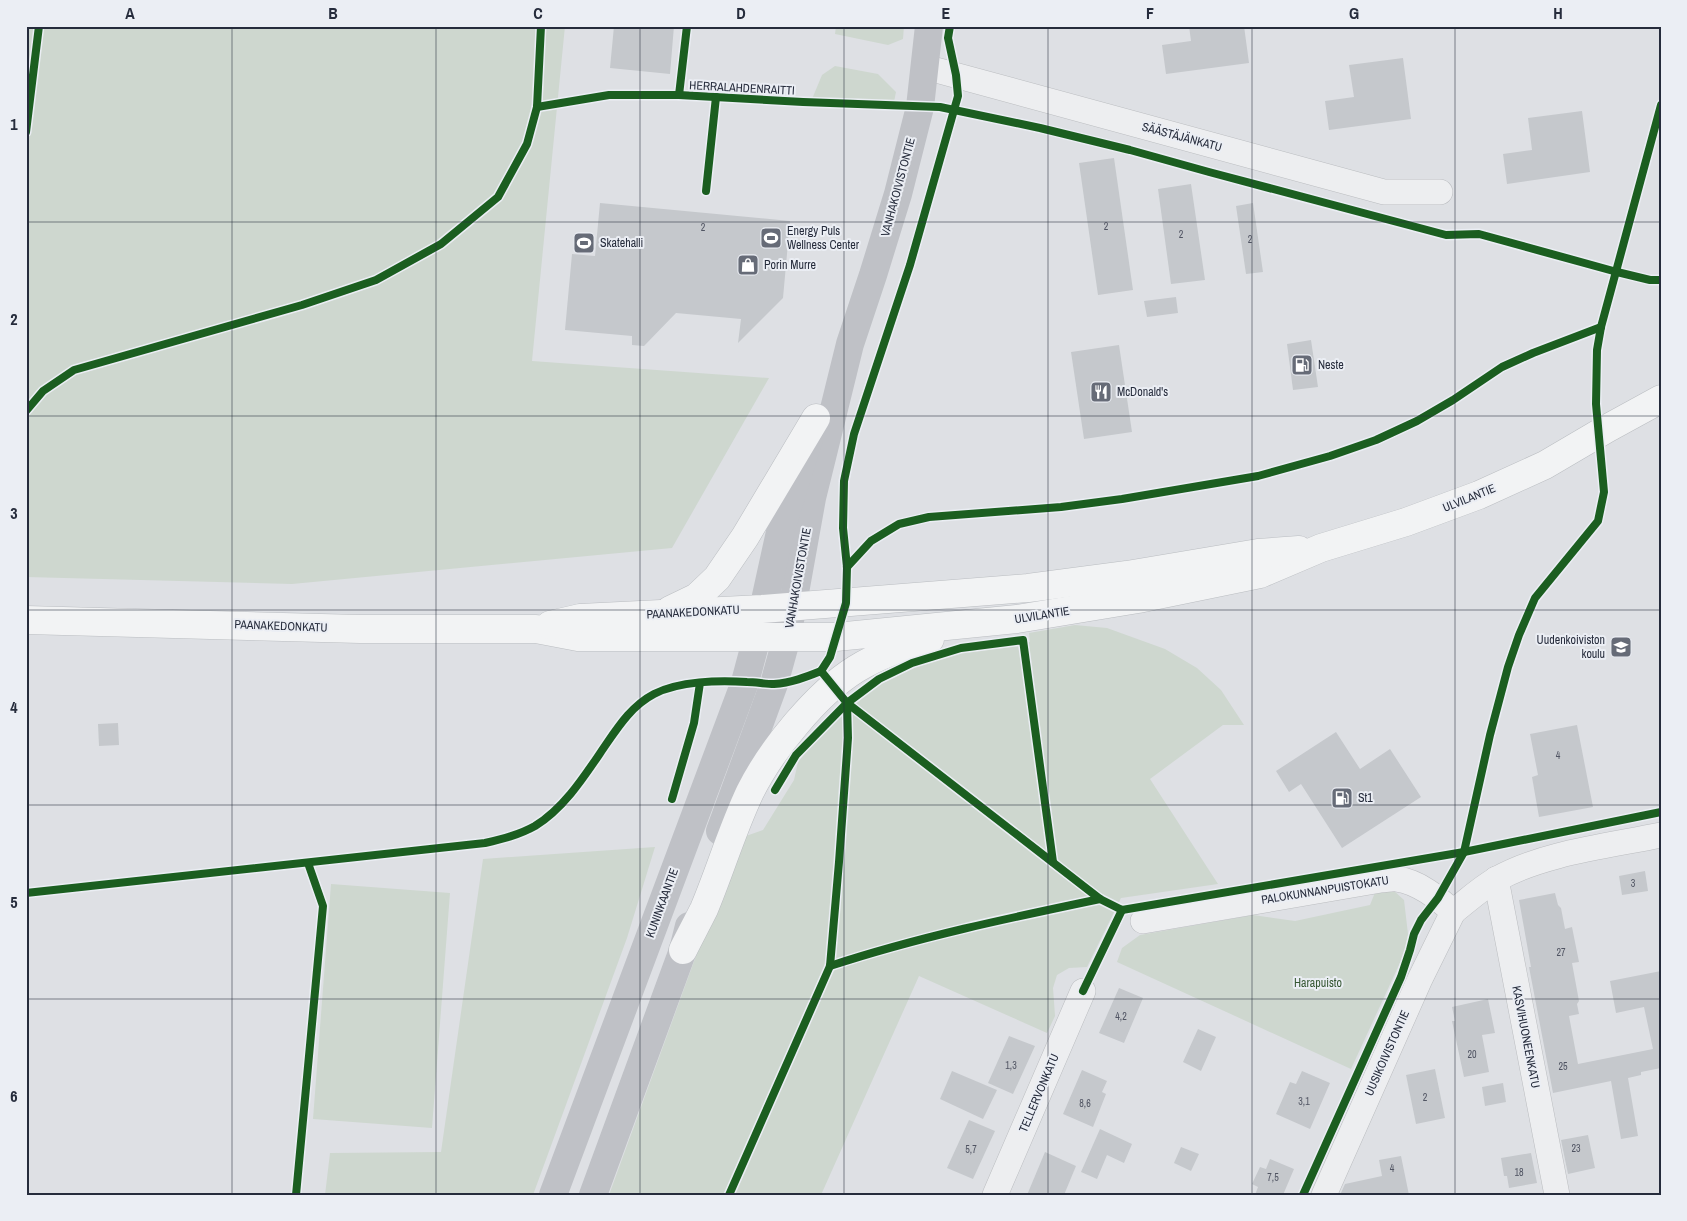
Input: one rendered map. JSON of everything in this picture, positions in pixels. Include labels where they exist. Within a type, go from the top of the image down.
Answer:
[{"type":"main road","name":"VANHAKOIVISTONTIE","points":[[787,637],[812,498],[850,344],[898,194],[920,107],[930,26]]},
{"type":"main road","name":"VANHAKOIVISTONTIE","points":[[762,609],[780,532],[816,418],[850,344]]},
{"type":"main road","name":"ULVILANTIE","points":[[1608,428],[1661,388]]},
{"type":"main road","name":"ULVILANTIE","points":[[756,637],[836,637],[1017,619],[1138,600],[1260,574],[1321,548],[1406,522],[1479,496],[1545,465],[1661,399]]},
{"type":"main road","points":[[665,613],[697,597],[717,578],[745,536],[816,418]]},
{"type":"main road","name":"ULVILANTIE","points":[[762,609],[1028,588],[1127,575],[1258,552],[1321,548]]},
{"type":"main road","name":"PAANAKEDONKATU","points":[[536,629],[580,618],[762,609]]},
{"type":"main road","name":"KUNINKAANTIE","points":[[553,1195],[745,682],[762,609]]},
{"type":"main road","points":[[683,950],[704,909],[733,831],[751,791],[771,755],[801,718],[833,686],[856,669],[890,652],[923,641],[1017,619]]},
{"type":"main road","name":"PAANAKEDONKATU","points":[[26,620],[360,628],[536,629],[578,637],[756,637]]},
{"type":"main road","points":[[593,1195],[683,950],[698,892],[774,684],[787,637]]},
{"type":"street","name":"SÄÄSTÄJÄNKATU","points":[[926,67],[1384,192],[1440,192]]},
{"type":"street","points":[[1453,912],[1496,880],[1533,862],[1661,836]]},
{"type":"street","name":"PALOKUNNANPUISTOKATU","points":[[1143,921],[1396,879],[1421,888],[1438,898],[1453,912]]},
{"type":"street","name":"KASVIHUONEENKATU","points":[[1496,880],[1557,1195]]},
{"type":"street","name":"UUSIKOIVISTONTIE","points":[[1324,1195],[1420,979],[1453,912]]},
{"type":"street","name":"TELLERVONKATU","points":[[995,1195],[1083,991]]},
{"type":"green space","points":[[26,26],[565,26],[532,361],[769,378],[672,548],[292,584],[26,577]]},
{"type":"green space","points":[[836,26],[894,29],[895,26],[904,26],[903,39],[888,45],[835,34]]},
{"type":"green space","points":[[835,66],[878,74],[896,92],[894,102],[812,99],[822,75]]},
{"type":"green space","points":[[1075,625],[1107,628],[1165,649],[1197,668],[1221,690],[1244,725],[1223,725],[1150,779],[1218,884],[1121,898],[1087,967],[1069,968],[1057,975],[1053,988],[1055,1016],[1047,1033],[919,976],[821,1195],[609,1195],[728,868],[746,836],[763,830],[794,780],[798,762],[818,737],[875,687],[916,666],[963,652],[1030,642],[1029,633]]},
{"type":"green space","points":[[655,847],[627,938],[533,1195],[325,1195],[330,1153],[441,1152],[483,859]]},
{"type":"green space","points":[[331,884],[450,893],[432,1128],[313,1119]]},
{"type":"green space","name":"Harapuisto","points":[[1376,890],[1393,890],[1404,900],[1408,934],[1404,954],[1351,1069],[1117,962],[1122,948],[1140,935],[1253,915],[1295,921],[1370,905]]},
{"type":"building","points":[[614,26],[674,26],[670,74],[610,68]]},
{"type":"building","points":[[1189,26],[1244,26],[1249,63],[1166,74],[1162,45],[1191,41]]},
{"type":"building","points":[[1403,58],[1411,119],[1329,130],[1325,101],[1354,97],[1349,65]]},
{"type":"building","points":[[1582,111],[1590,172],[1507,184],[1503,154],[1532,150],[1528,118]]},
{"type":"building","points":[[1114,158],[1133,290],[1098,295],[1079,163]]},
{"type":"building","points":[[1191,184],[1205,280],[1171,284],[1158,189]]},
{"type":"building","points":[[600,203],[790,221],[783,298],[738,343],[741,319],[676,313],[644,346],[632,345],[632,336],[565,330],[572,254],[595,256]]},
{"type":"building","points":[[1253,203],[1263,272],[1246,274],[1236,206]]},
{"type":"building","points":[[1176,297],[1178,313],[1147,317],[1144,301]]},
{"type":"building","name":"Neste","points":[[1311,340],[1318,387],[1293,390],[1287,344]]},
{"type":"building","name":"McDonald's","points":[[1119,345],[1132,432],[1084,439],[1071,352]]},
{"type":"building","points":[[118,723],[119,745],[99,746],[98,724]]},
{"type":"building","points":[[1577,725],[1593,807],[1539,817],[1532,777],[1538,775],[1530,734]]},
{"type":"building","points":[[1336,732],[1360,769],[1390,749],[1421,797],[1342,848],[1301,784],[1289,792],[1276,771]]},
{"type":"building","points":[[1645,871],[1648,891],[1622,895],[1619,876]]},
{"type":"building","points":[[1555,893],[1558,905],[1561,908],[1565,929],[1572,927],[1579,962],[1572,963],[1579,1001],[1577,1004],[1579,1014],[1569,1016],[1578,1064],[1653,1049],[1644,1007],[1616,1013],[1610,981],[1661,971],[1661,1068],[1641,1072],[1641,1075],[1628,1078],[1638,1136],[1621,1139],[1611,1081],[1553,1093],[1529,967],[1531,967],[1519,900]]},
{"type":"building","points":[[1119,988],[1143,998],[1124,1043],[1099,1033]]},
{"type":"building","points":[[1488,999],[1495,1033],[1482,1035],[1489,1072],[1464,1077],[1452,1021],[1455,1021],[1452,1007]]},
{"type":"building","points":[[1198,1029],[1216,1037],[1201,1071],[1183,1062]]},
{"type":"building","points":[[1009,1036],[1035,1046],[1013,1094],[988,1083]]},
{"type":"building","points":[[1435,1069],[1445,1118],[1416,1124],[1406,1075]]},
{"type":"building","points":[[1082,1070],[1107,1081],[1102,1092],[1106,1094],[1093,1127],[1063,1114]]},
{"type":"building","points":[[952,1071],[997,1090],[983,1119],[940,1099]]},
{"type":"building","points":[[1302,1071],[1330,1083],[1310,1129],[1276,1114],[1290,1082],[1296,1084]]},
{"type":"building","points":[[1503,1083],[1506,1102],[1485,1106],[1482,1087]]},
{"type":"building","points":[[969,1120],[995,1131],[973,1179],[947,1168]]},
{"type":"building","points":[[1100,1129],[1132,1144],[1124,1163],[1107,1155],[1097,1179],[1081,1172]]},
{"type":"building","points":[[1588,1135],[1595,1168],[1568,1174],[1561,1140]]},
{"type":"building","points":[[1181,1147],[1199,1154],[1191,1171],[1174,1163]]},
{"type":"building","points":[[1045,1152],[1076,1166],[1064,1195],[1027,1195]]},
{"type":"building","points":[[1531,1153],[1537,1183],[1509,1188],[1507,1176],[1504,1176],[1501,1158]]},
{"type":"building","points":[[1401,1156],[1409,1195],[1340,1195],[1345,1184],[1382,1176],[1379,1160]]},
{"type":"building","points":[[1270,1159],[1294,1169],[1283,1195],[1255,1195],[1258,1187],[1252,1184],[1260,1167],[1266,1169]]},
{"type":"cycle path","points":[[26,132],[39,26]]},
{"type":"cycle path","points":[[26,411],[43,391],[74,370],[302,305],[376,280],[441,244],[498,197],[527,144],[537,107],[541,26]]},
{"type":"cycle path","name":"HERRALAHDENRAITTI","points":[[679,95],[687,26]]},
{"type":"cycle path","points":[[821,671],[830,657],[846,603],[847,567],[843,528],[844,481],[854,434],[910,265],[958,96],[956,75],[948,38],[950,26]]},
{"type":"cycle path","name":"HERRALAHDENRAITTI","points":[[537,107],[609,95],[679,95],[940,107],[1040,128],[1130,150],[1446,235],[1479,234],[1617,272],[1650,280],[1661,280]]},
{"type":"cycle path","name":"HERRALAHDENRAITTI","points":[[706,191],[716,97]]},
{"type":"cycle path","points":[[1303,1195],[1401,977],[1414,934],[1421,920],[1438,898],[1464,852],[1490,735],[1508,667],[1535,598],[1598,521],[1604,492],[1596,404],[1597,350],[1601,327],[1661,105]]},
{"type":"cycle path","points":[[847,567],[871,541],[899,524],[929,517],[1061,507],[1122,499],[1258,476],[1330,456],[1376,440],[1417,421],[1453,400],[1502,367],[1601,327]]},
{"type":"cycle path","points":[[775,790],[796,755],[847,703],[879,679],[912,663],[961,648],[1023,640],[1053,862]]},
{"type":"cycle path","points":[[26,893],[485,843],[523,832],[546,818],[566,799],[633,709],[646,698],[675,686],[712,681],[771,684],[798,679],[821,671],[847,703]]},
{"type":"cycle path","points":[[672,799],[694,723],[700,683]]},
{"type":"cycle path","points":[[729,1195],[830,966],[848,738],[847,703],[1100,899],[1122,910],[1464,852],[1661,812]]},
{"type":"cycle path","points":[[296,1195],[323,906],[308,863]]},
{"type":"cycle path","points":[[830,966],[930,937],[1100,899]]},
{"type":"cycle path","points":[[1083,991],[1122,910]]},
{"type":"place","name":"Energy Puls Wellness Center","points":[[771,238]]},
{"type":"place","name":"Skatehalli","points":[[584,243]]},
{"type":"place","name":"Porin Murre","points":[[748,265]]},
{"type":"place","name":"Neste","points":[[1302,365]]},
{"type":"place","name":"McDonald's","points":[[1101,392]]},
{"type":"place","name":"Uudenkoiviston koulu","points":[[1621,647]]},
{"type":"place","name":"St1","points":[[1342,798]]}]
